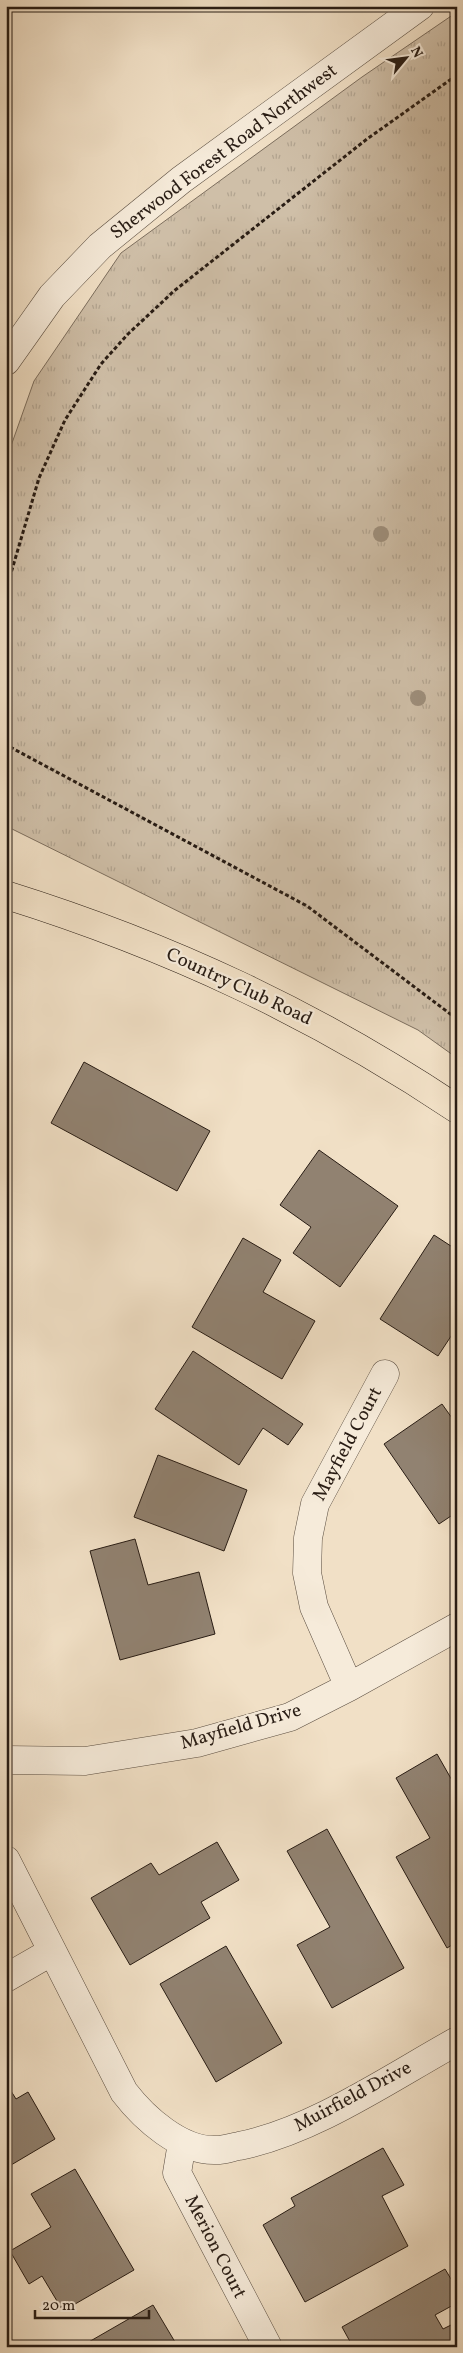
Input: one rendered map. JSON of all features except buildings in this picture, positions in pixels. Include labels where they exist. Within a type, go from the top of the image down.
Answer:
[{"type":"main road","name":"Country Club Road","points":[[6,895],[83,919],[180,957],[306,1017],[396,1069],[457,1110]]},
{"type":"street","name":"Sherwood Forest Road Northwest","points":[[6,361],[52,296],[100,246],[181,180],[420,6]]},
{"type":"street","name":"Mayfield Court","points":[[349,1687],[314,1607],[307,1573],[308,1538],[314,1504],[385,1374]]},
{"type":"street","name":"Mayfield Drive","points":[[6,1760],[85,1761],[197,1743],[290,1717],[349,1687],[457,1627]]},
{"type":"street","name":"Muirfield Drive","points":[[6,1860],[124,2092],[140,2112],[182,2143],[216,2151],[254,2143],[305,2126],[457,2041]]},
{"type":"street","points":[[6,1978],[52,1952]]},
{"type":"street","name":"Merion Court","points":[[182,2143],[177,2172],[268,2347]]},
{"type":"path","points":[[6,590],[39,478],[65,420],[101,364],[128,334],[174,291],[367,139],[457,75]]},
{"type":"path","points":[[6,742],[10,747],[307,906],[457,1019]]},
{"type":"green space","points":[[457,12],[457,1058],[418,1030],[6,826],[6,460],[34,381],[121,253],[362,77]]}]
